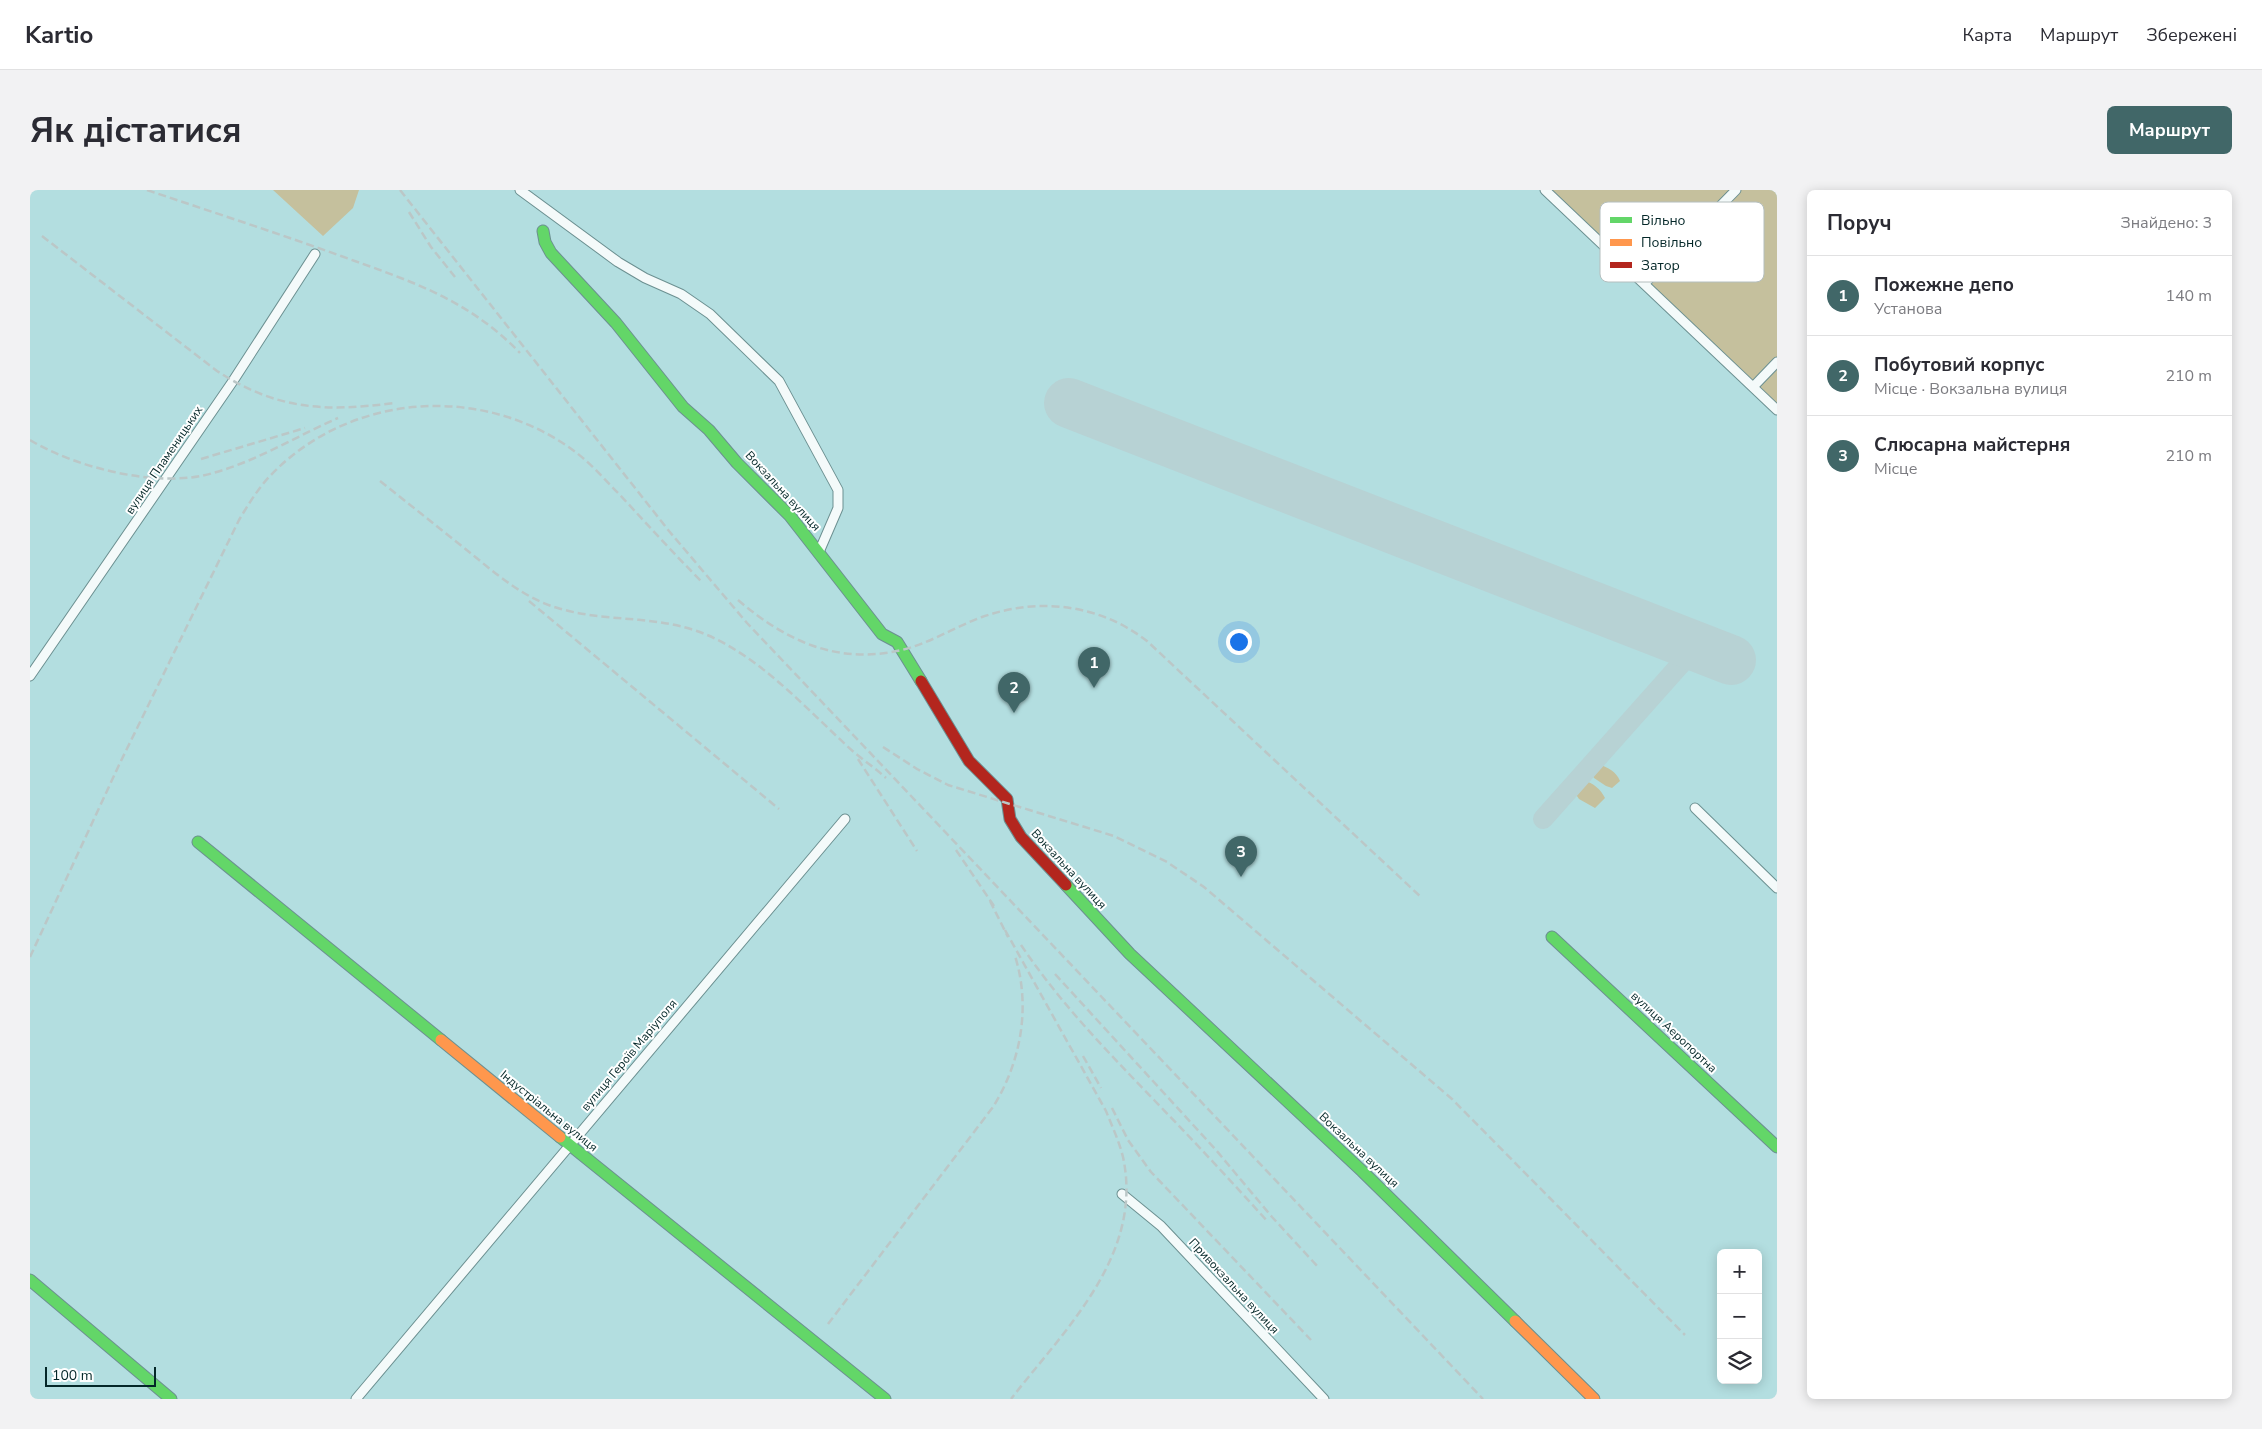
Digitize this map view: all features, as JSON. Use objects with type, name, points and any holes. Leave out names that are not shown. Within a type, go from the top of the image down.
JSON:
[{"type":"street","points":[[520,190],[618,262],[645,278],[681,294],[710,314],[740,346],[773,373],[838,490],[838,508],[819,552]]},
{"type":"street","points":[[1545,190],[1600,242]]},
{"type":"street","points":[[1724,202],[1736,190]]},
{"type":"street","name":"Вокзальна вулиця","points":[[543,231],[545,242],[551,253],[625,334],[674,396],[790,516],[878,630],[887,638],[896,642],[969,762],[1007,799],[1010,819],[1021,837],[1130,954],[1362,1171],[1594,1399]]},
{"type":"street","name":"вулиця Пламеницьких","points":[[30,676],[233,381],[315,254]]},
{"type":"street","points":[[1644,284],[1777,410]]},
{"type":"street","points":[[1753,387],[1777,362]]},
{"type":"street","points":[[1695,808],[1777,888]]},
{"type":"street","name":"вулиця Героїв Маріуполя","points":[[356,1399],[845,819]]},
{"type":"street","name":"Індустріальна вулиця","points":[[198,842],[569,1145],[885,1399]]},
{"type":"street","name":"вулиця Аеропортна","points":[[1552,937],[1777,1147]]},
{"type":"street","name":"Привокзальна вулиця","points":[[1122,1194],[1160,1226],[1324,1399]]},
{"type":"street","points":[[30,1280],[171,1399]]},
{"type":"shaded area","points":[[273,190],[359,190],[353,208],[323,236]]},
{"type":"shaded area","points":[[1550,190],[1777,190],[1777,408],[1646,282],[1764,282],[1764,202],[1600,202],[1600,238]]},
{"type":"shaded area","points":[[1599,764],[1611,770],[1620,781],[1612,788],[1594,778],[1592,774]]},
{"type":"shaded area","points":[[1584,781],[1596,787],[1605,798],[1595,808],[1579,799],[1575,793],[1578,786]]},
{"type":"taxiway","points":[[1543,819],[1696,647]]},
{"type":"runway","points":[[1069,403],[1731,660]]},
{"type":"railway","points":[[147,190],[317,247],[414,283],[459,305],[500,334],[520,353]]},
{"type":"railway","points":[[400,190],[669,531],[747,623],[1483,1399]]},
{"type":"railway","points":[[409,212],[431,247],[455,277]]},
{"type":"railway","points":[[42,236],[217,371],[260,394],[281,401],[323,407],[369,406],[394,403]]},
{"type":"railway","points":[[30,957],[119,765],[239,520],[269,477],[301,449],[336,428],[374,414],[414,407],[455,407],[495,413],[534,427],[570,448],[590,464],[701,581]]},
{"type":"railway","points":[[30,440],[49,450],[94,467],[119,473],[169,479],[192,477],[229,468],[277,448],[338,418]]},
{"type":"railway","points":[[201,459],[305,428]]},
{"type":"railway","points":[[380,481],[497,575],[534,598],[561,609],[581,614],[677,625],[716,639],[734,649],[768,673],[850,749],[886,778]]},
{"type":"railway","points":[[738,600],[756,615],[794,638],[834,652],[856,654],[878,654],[902,650],[923,643],[982,617],[1025,607],[1047,606],[1068,608],[1089,612],[1109,619],[1147,641],[1422,898]]},
{"type":"railway","points":[[529,601],[779,809]]},
{"type":"railway","points":[[883,747],[917,769],[948,785],[1114,836],[1167,862],[1204,887],[1452,1099],[1685,1335]]},
{"type":"railway","points":[[858,759],[917,851]]},
{"type":"railway","points":[[956,850],[994,906]]},
{"type":"railway","points":[[990,901],[1008,937]]},
{"type":"railway","points":[[1005,930],[1106,1111],[1123,1157],[1126,1193],[1122,1226],[1111,1258],[1095,1288],[1076,1318],[1011,1399]]},
{"type":"railway","points":[[1021,945],[1036,967],[1084,1026],[1268,1222]]},
{"type":"railway","points":[[828,1324],[993,1107],[1003,1090],[1016,1053],[1022,1014],[1020,975],[1015,956]]},
{"type":"railway","points":[[1055,974],[1216,1150],[1272,1217],[1319,1268]]},
{"type":"railway","points":[[1083,1056],[1101,1088]]},
{"type":"railway","points":[[1112,1108],[1128,1140],[1151,1172],[1311,1340]]},
{"type":"traffic: fast","points":[[543,231],[545,242],[551,253],[616,323],[683,407],[709,430],[737,463],[790,516],[882,634],[897,642],[921,681]]},
{"type":"traffic: fast","points":[[198,842],[441,1040]]},
{"type":"traffic: fast","points":[[1066,885],[1130,954],[1362,1171],[1515,1321]]},
{"type":"traffic: fast","points":[[1552,937],[1777,1147]]},
{"type":"traffic: fast","points":[[560,1137],[885,1399]]},
{"type":"traffic: fast","points":[[30,1280],[171,1399]]},
{"type":"traffic: slow","points":[[441,1040],[560,1137]]},
{"type":"traffic: slow","points":[[1515,1321],[1594,1399]]},
{"type":"traffic: jam","points":[[921,681],[969,761],[1007,799],[1010,819],[1021,837],[1066,885]]},
{"type":"place","name":"Пожежне депо","points":[[1094,688]]},
{"type":"place","name":"Побутовий корпус","points":[[1014,713]]},
{"type":"place","name":"Слюсарна майстерня","points":[[1241,877]]}]
